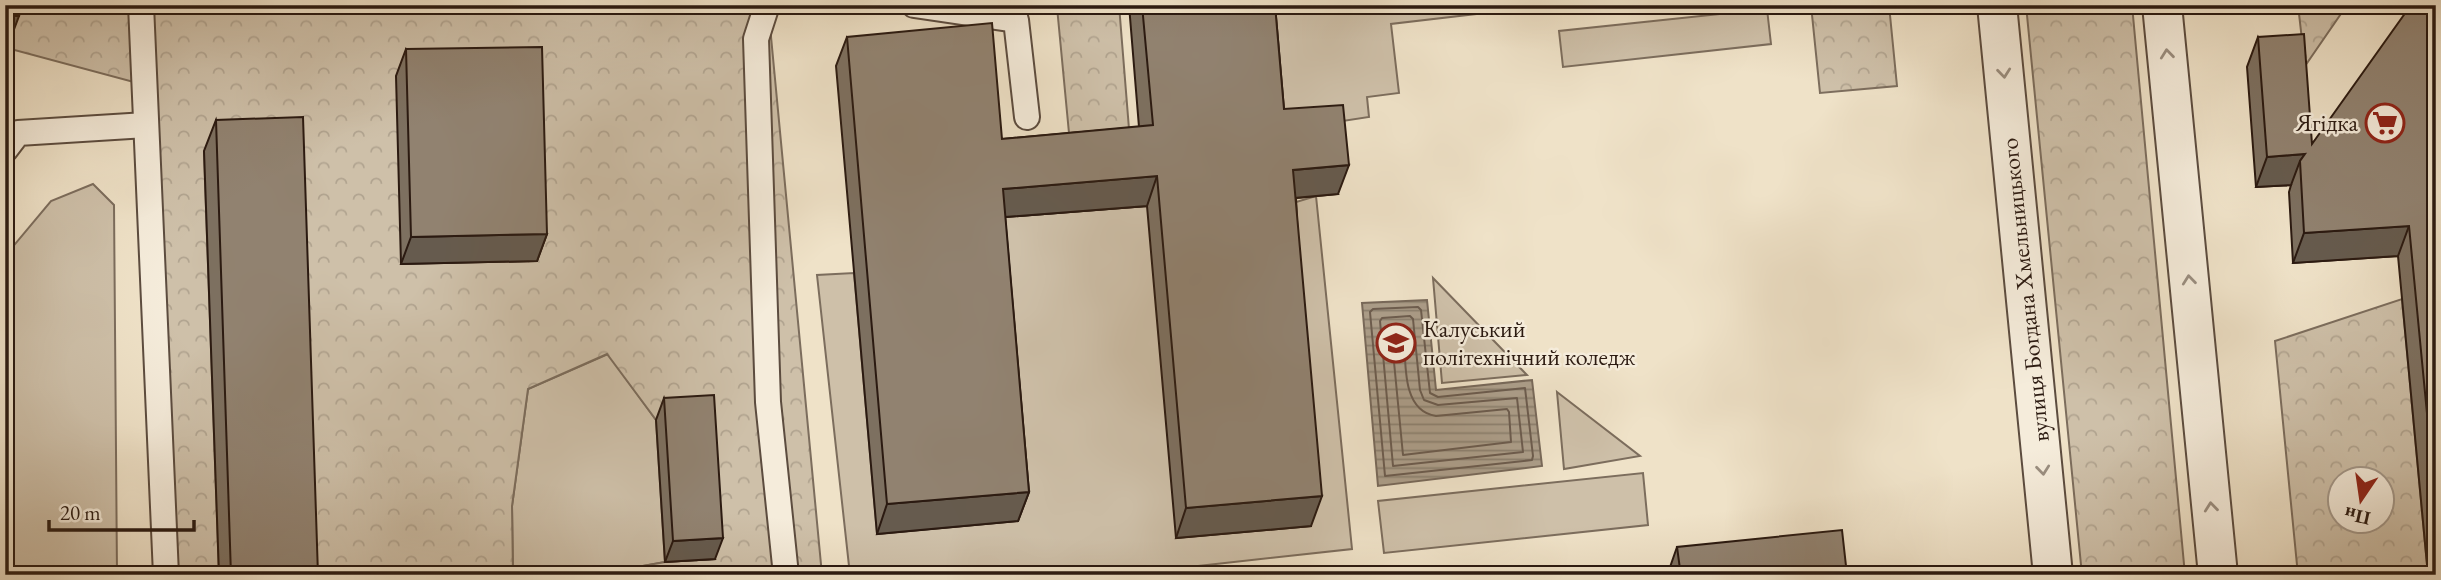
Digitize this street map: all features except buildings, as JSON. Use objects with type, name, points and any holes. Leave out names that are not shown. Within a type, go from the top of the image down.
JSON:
[{"type":"street","name":"вулиця Богдана Хмельницького","points":[[1997,5],[2053,575]]},
{"type":"street","points":[[2162,5],[2218,575]]},
{"type":"lane","points":[[141,5],[166,575]]},
{"type":"lane","points":[[767,5],[756,39],[767,388],[786,575]]},
{"type":"lane","points":[[914,5],[1016,20],[1027,117]]},
{"type":"lane","points":[[5,150],[18,133],[146,125]]},
{"type":"green space","points":[[6,5],[768,5],[822,575],[617,575],[615,571],[665,562],[715,559],[656,420],[607,354],[528,389],[512,506],[513,575],[306,575],[204,152],[219,575],[166,575],[145,85],[7,48]]},
{"type":"green space","points":[[1054,5],[1119,5],[1129,129],[1069,133],[1057,7]]},
{"type":"green space","points":[[1265,5],[1553,5],[1391,24],[1399,93],[1367,97],[1369,117],[1277,131]]},
{"type":"green space","points":[[1811,5],[1889,5],[1897,86],[1820,93]]},
{"type":"green space","points":[[2026,5],[2132,5],[2185,575],[2082,575]]},
{"type":"green space","points":[[2298,5],[2347,5],[2305,66]]},
{"type":"green space","points":[[1767,9],[1771,44],[1563,67],[1559,31]]},
{"type":"green space","points":[[93,184],[114,205],[117,575],[5,575],[5,256],[51,201]]},
{"type":"green space","points":[[1316,196],[1352,549],[1180,568],[1085,575],[850,575],[817,275],[854,273],[877,533],[992,218],[1147,206],[1283,206]]},
{"type":"green space","points":[[1433,278],[1527,375],[1442,383]]},
{"type":"green space","points":[[2402,299],[2428,575],[2298,575],[2275,341]]},
{"type":"green space","points":[[608,354],[656,420],[665,562],[615,571],[617,575],[513,575],[512,506],[528,389]]},
{"type":"green space","points":[[1557,392],[1640,456],[1564,469]]},
{"type":"green space","points":[[1643,473],[1648,525],[1384,553],[1378,501]]},
{"type":"water","points":[[1427,300],[1436,390],[1532,380],[1542,466],[1378,486],[1362,303]]},
{"type":"place","name":"Ягідка","points":[[2385,123]]},
{"type":"place","name":"Калуський політехнічний коледж","points":[[1396,343]]}]
